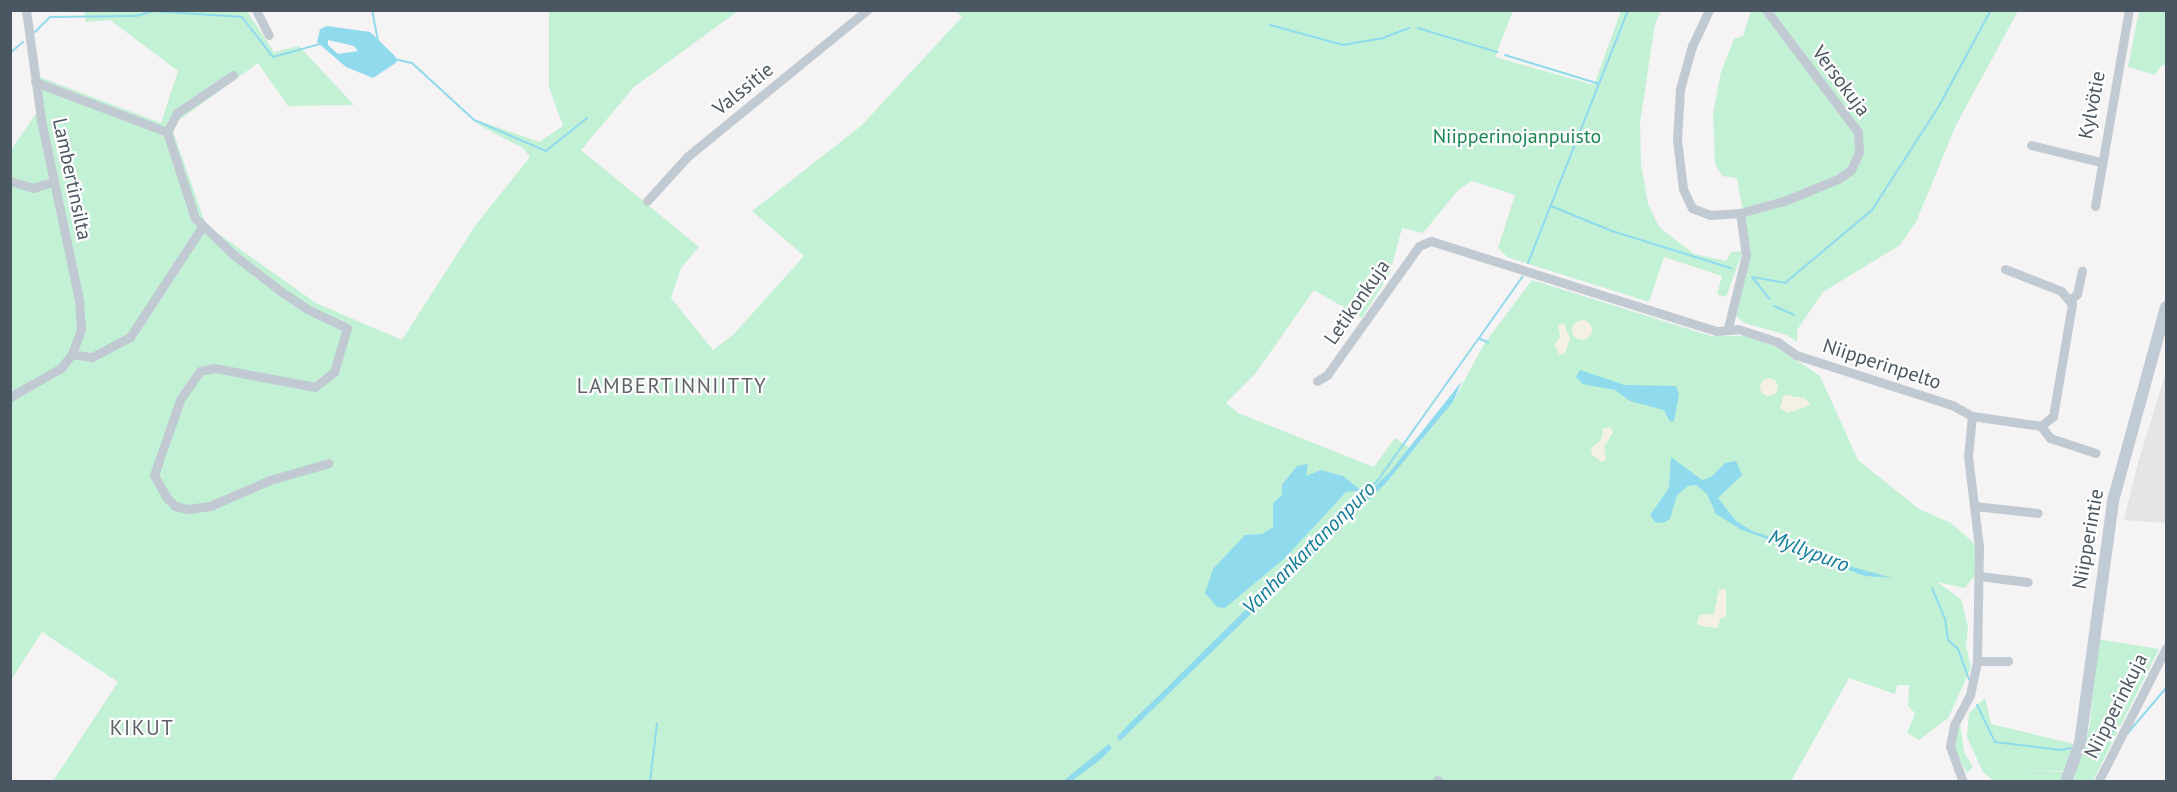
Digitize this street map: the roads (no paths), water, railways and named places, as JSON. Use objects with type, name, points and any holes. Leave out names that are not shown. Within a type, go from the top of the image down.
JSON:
[{"type":"street","name":"Lambertinsilta","points":[[26,10],[35,82],[79,300],[81,329],[72,354]]},
{"type":"street","points":[[256,10],[269,35]]},
{"type":"street","name":"Valssitie","points":[[647,201],[688,156],[867,10]]},
{"type":"street","name":"Versokuja","points":[[1709,10],[1687,59],[1680,89],[1677,140],[1680,174],[1692,208],[1710,215],[1740,213],[1838,179],[1851,170],[1859,152],[1858,132],[1766,10]]},
{"type":"street","name":"Kylvötie","points":[[2095,206],[2100,162],[2129,10]]},
{"type":"street","points":[[233,75],[177,113],[167,132],[195,218],[291,298],[347,328],[334,372],[315,387],[214,368],[200,371],[180,400],[154,475],[166,497],[175,506],[188,509],[210,506],[270,480],[329,463]]},
{"type":"street","points":[[35,82],[167,132]]},
{"type":"street","points":[[2031,145],[2100,162]]},
{"type":"street","points":[[10,181],[33,188],[54,181]]},
{"type":"street","points":[[1728,328],[1744,265],[1746,236],[1740,213]]},
{"type":"street","points":[[10,397],[52,376],[72,354],[92,357],[130,337],[202,226]]},
{"type":"street","name":"Niipperinpelto","points":[[1424,242],[1441,244],[1717,331],[1728,328],[1778,342],[1796,355],[1952,405],[1972,416],[2041,426]]},
{"type":"street","name":"Letikonkuja","points":[[1317,381],[1327,375],[1424,242]]},
{"type":"street","points":[[2005,269],[2061,291],[2070,300]]},
{"type":"street","points":[[2082,271],[2077,294],[2070,300],[2053,416],[2041,426],[2050,438],[2096,453]]},
{"type":"street","name":"Niipperintie","points":[[2066,782],[2080,743],[2114,501],[2166,307]]},
{"type":"street","points":[[1963,782],[1950,746],[1951,734],[1970,695],[1977,661],[1980,576],[1976,506],[1968,456],[1972,416]]},
{"type":"street","points":[[1976,506],[2038,513]]},
{"type":"street","points":[[1980,576],[2028,582]]},
{"type":"street","name":"Niipperinkuja","points":[[2098,782],[2164,663],[2166,648]]},
{"type":"street","points":[[1977,661],[2008,661]]},
{"type":"water","points":[[327,26],[370,32],[395,56],[397,62],[373,78],[346,67],[317,42],[320,29]],"holes":[[[328,40],[354,46],[358,51],[338,54],[328,45]]]},
{"type":"water","points":[[1580,370],[1625,385],[1676,386],[1679,394],[1674,421],[1670,422],[1664,410],[1630,401],[1615,390],[1583,384],[1576,377]]},
{"type":"water","points":[[1462,381],[1453,402],[1385,484],[1120,741],[1117,737],[1128,725],[1363,500],[1356,491],[1346,492],[1285,558],[1225,608],[1217,607],[1205,593],[1213,569],[1245,535],[1262,534],[1273,527],[1273,503],[1282,495],[1282,485],[1297,466],[1308,464],[1306,476],[1321,470],[1343,476],[1366,494],[1389,473]]},
{"type":"water","points":[[1671,457],[1702,480],[1711,477],[1725,463],[1736,461],[1742,475],[1718,498],[1736,521],[1752,531],[1829,557],[1831,561],[1892,578],[1865,576],[1740,529],[1716,514],[1707,494],[1696,485],[1688,486],[1677,495],[1670,519],[1663,523],[1655,522],[1650,515],[1669,488]]},
{"type":"water","points":[[1109,744],[1112,748],[1101,759],[1072,781],[1063,781]]},
{"type":"waterway","points":[[372,10],[378,41]]},
{"type":"waterway","points":[[1528,263],[1628,10]]},
{"type":"waterway","points":[[1752,277],[1785,283],[1872,210],[1939,106],[1991,10]]},
{"type":"waterway","points":[[35,32],[50,17],[136,16],[153,11],[242,17],[273,57],[320,44]]},
{"type":"waterway","points":[[1270,25],[1343,45],[1383,38],[1409,28]]},
{"type":"waterway","points":[[1418,28],[1497,52]]},
{"type":"waterway","points":[[10,53],[23,42]]},
{"type":"waterway","points":[[1505,55],[1599,84]]},
{"type":"waterway","points":[[394,59],[412,63],[474,120],[546,151],[587,118]]},
{"type":"waterway","points":[[1551,206],[1612,231],[1731,268]]},
{"type":"waterway","name":"Vanhankartanonpuro","points":[[1174,682],[1378,480],[1523,276]]},
{"type":"waterway","points":[[1752,277],[1770,299]]},
{"type":"waterway","points":[[1774,306],[1794,315]]},
{"type":"waterway","name":"Myllypuro","points":[[1480,339],[1488,342]]},
{"type":"waterway","name":"Myllypuro","points":[[1932,588],[1945,619],[1948,640],[1958,649],[1969,680]]},
{"type":"waterway","name":"Myllypuro","points":[[2127,734],[2166,688]]},
{"type":"waterway","name":"Myllypuro","points":[[1977,705],[1995,742],[2062,750],[2071,748]]},
{"type":"waterway","points":[[650,782],[657,723]]},
{"type":"waterway","name":"Myllypuro","points":[[2087,743],[2115,730]]},
{"type":"district","name":"LAMBERTINNIITTY","points":[[672,386]]},
{"type":"district","name":"KIKUT","points":[[142,728]]},
{"type":"park label","name":"Niipperinojanpuisto","points":[[1517,136]]}]
